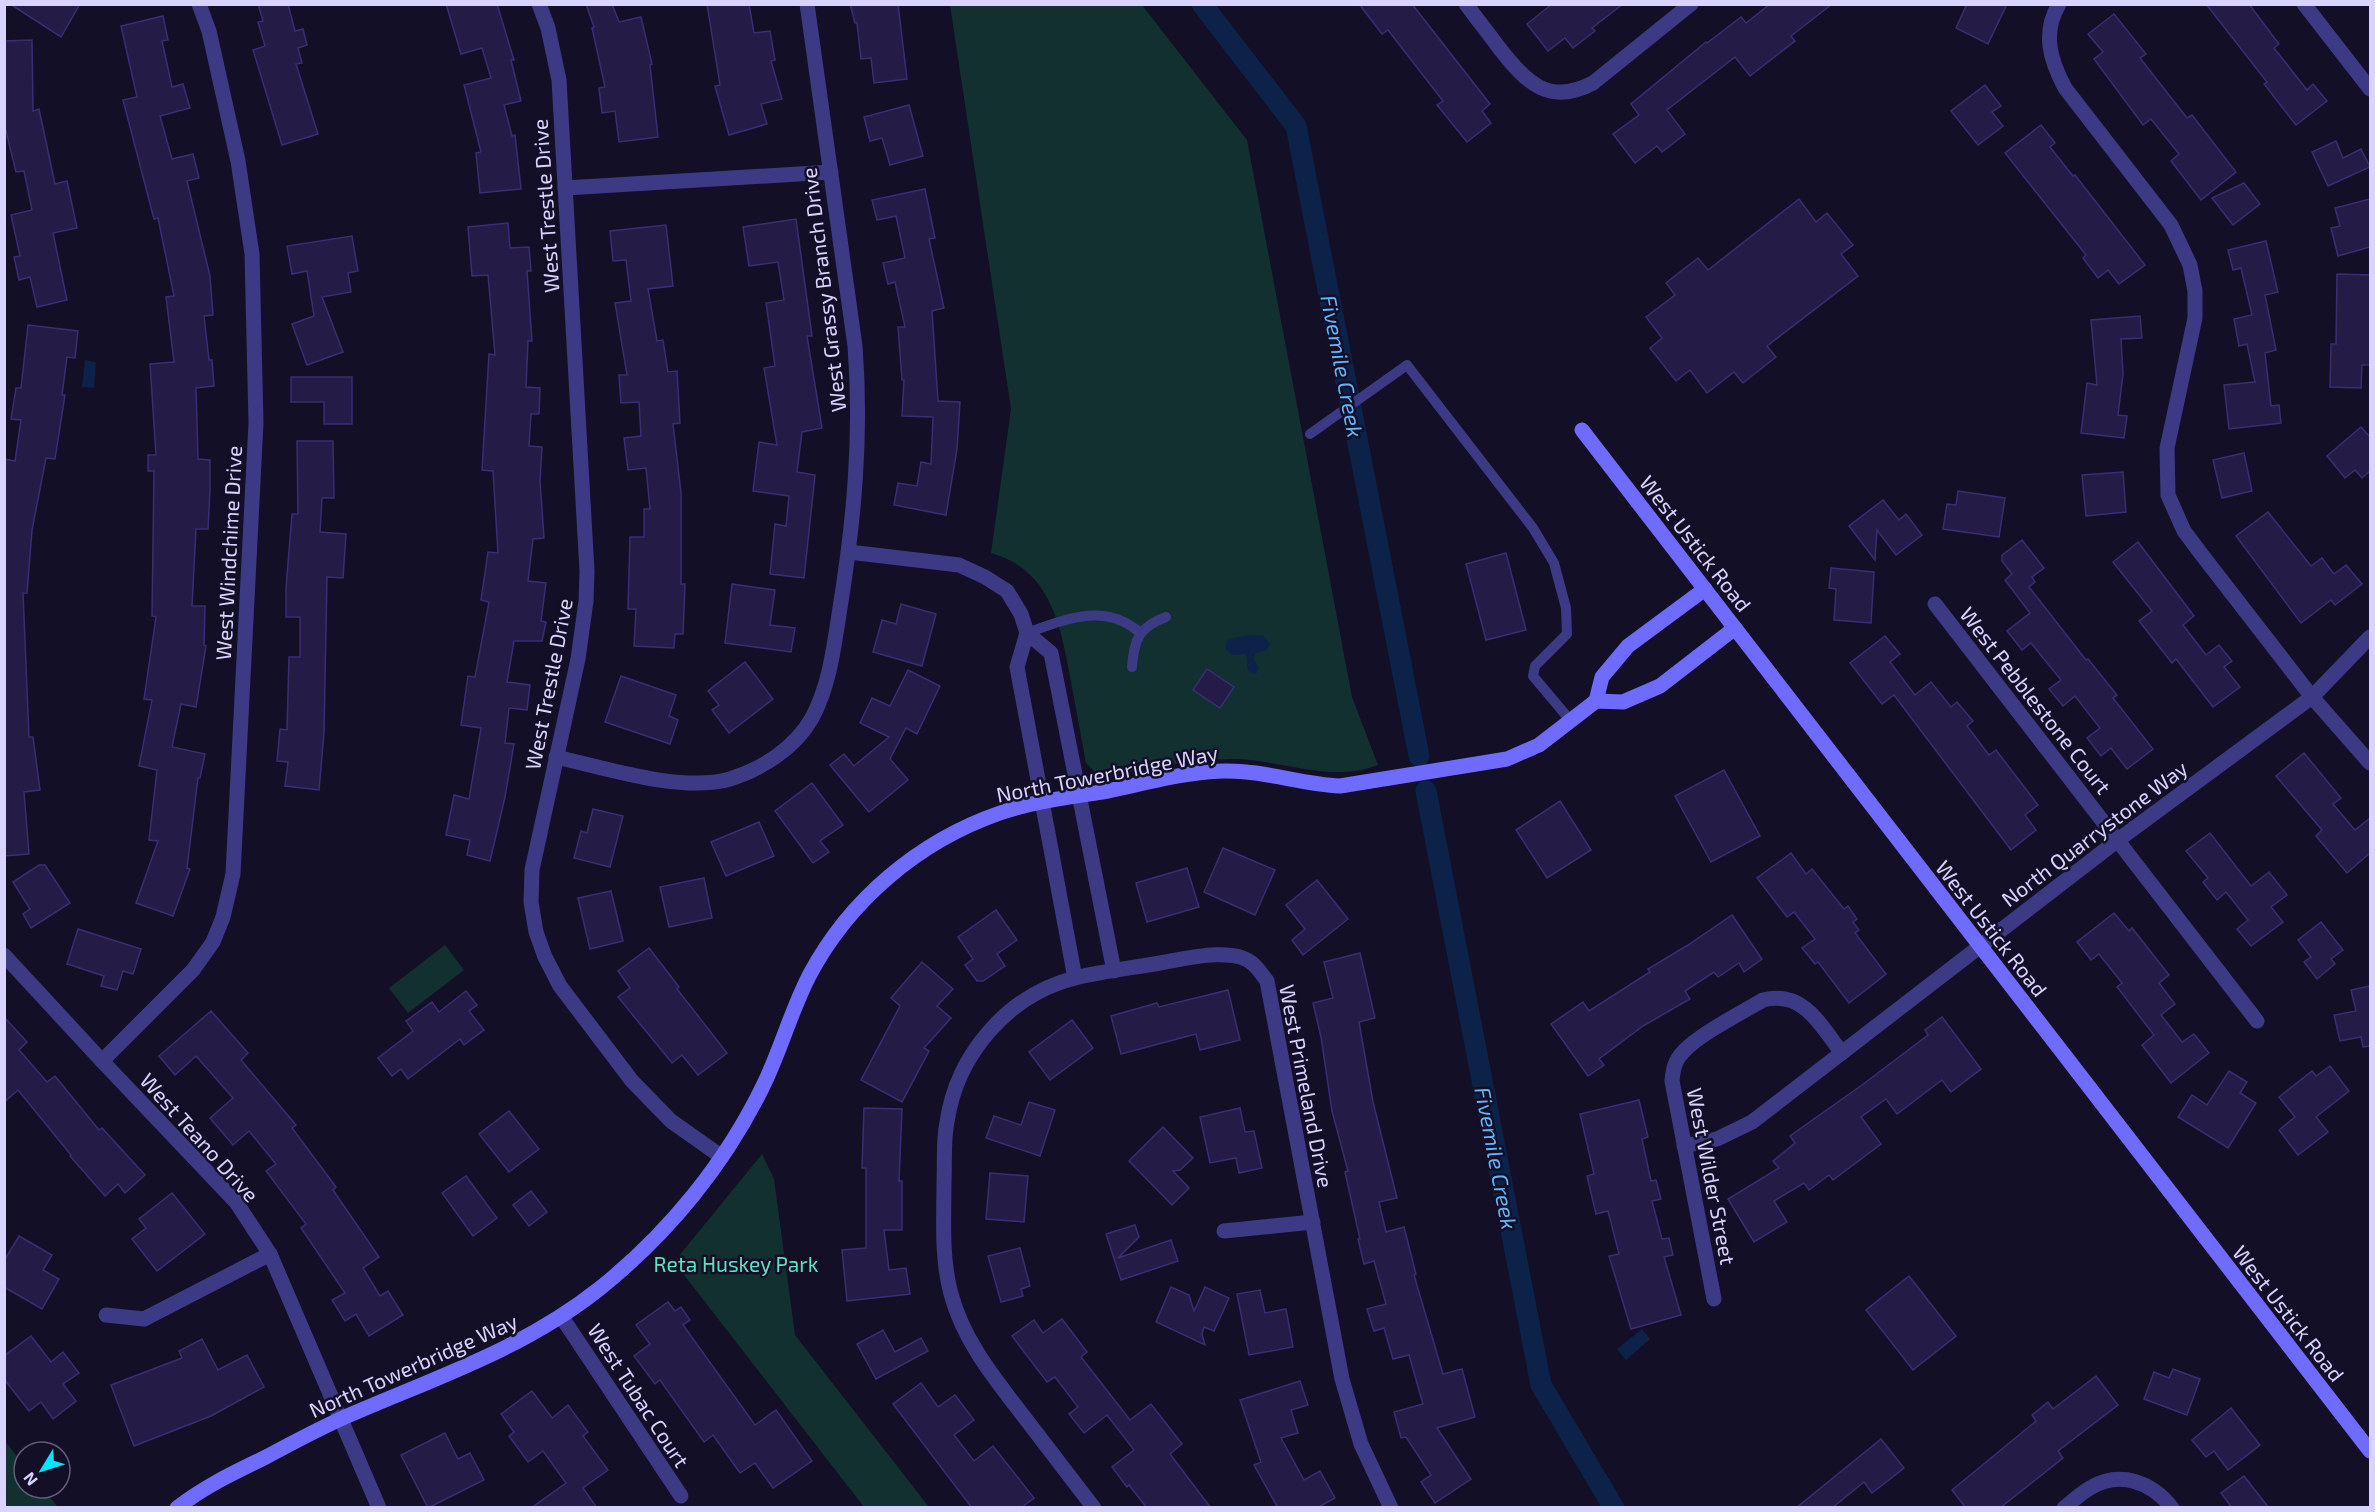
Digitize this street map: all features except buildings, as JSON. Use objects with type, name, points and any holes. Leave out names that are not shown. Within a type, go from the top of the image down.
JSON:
[{"type":"street","name":"West Windchime Drive","points":[[102,1061],[194,970],[213,942],[223,917],[233,874],[256,423],[252,254],[238,161],[209,31],[199,4]]},
{"type":"street","name":"West Trestle Drive","points":[[539,4],[548,28],[559,80],[587,572],[586,601],[578,659],[532,870],[531,902],[544,957],[560,986],[632,1081],[671,1121],[722,1157]]},
{"type":"street","name":"West Grassy Branch Drive","points":[[556,757],[664,781],[697,784],[728,780],[753,771],[774,758],[796,739],[811,720],[823,694],[831,666],[849,552],[859,427],[859,393],[855,346],[807,4]]},
{"type":"street","points":[[1466,4],[1519,73],[1537,87],[1557,93],[1577,91],[1593,83],[1691,4]]},
{"type":"street","points":[[2059,4],[2054,13],[2049,42],[2053,65],[2065,88],[2171,225],[2190,264],[2195,291],[2194,318],[2167,448],[2168,495],[2184,531],[2312,696],[2370,763]]},
{"type":"street","points":[[2304,4],[2370,89]]},
{"type":"street","points":[[566,188],[831,171]]},
{"type":"street","name":"West Ustick Road","points":[[1582,430],[2370,1451]]},
{"type":"street","points":[[849,552],[959,565],[985,576],[1006,591],[1021,614],[1027,633],[1051,653],[1114,971],[1075,978],[1047,987],[1005,1015],[978,1046],[961,1075],[946,1122],[944,1249],[951,1293],[966,1335],[978,1355],[1094,1508]]},
{"type":"street","points":[[1705,589],[1628,646],[1602,676],[1596,701],[1623,702],[1659,686],[1735,628]]},
{"type":"street","name":"West Pebblestone Court","points":[[1935,604],[2258,1021]]},
{"type":"street","points":[[1027,633],[1017,667],[1075,978]]},
{"type":"street","name":"North Quarrystone Way","points":[[1684,1146],[1717,1139],[1752,1122],[2118,840],[2312,696],[2370,637]]},
{"type":"street","name":"North Towerbridge Way","points":[[177,1508],[200,1490],[342,1418],[489,1357],[561,1316],[599,1289],[656,1238],[688,1202],[722,1157],[764,1085],[810,975],[828,945],[864,899],[913,857],[948,836],[1002,812],[1203,772],[1248,772],[1316,785],[1340,786],[1507,759],[1539,745],[1596,701]]},
{"type":"street","name":"West Primeland Drive","points":[[1114,971],[1220,953],[1252,962],[1267,981],[1347,1401],[1361,1444],[1391,1508]]},
{"type":"street","name":"West Teano Drive","points":[[4,955],[236,1202],[270,1254],[342,1418],[378,1508]]},
{"type":"street","name":"West Wilder Street","points":[[1714,1299],[1672,1081],[1672,1070],[1676,1061],[1692,1044],[1763,1000],[1772,998],[1796,1001],[1807,1008],[1842,1053]]},
{"type":"street","points":[[1224,1231],[1313,1222]]},
{"type":"street","points":[[106,1315],[144,1318],[270,1254]]},
{"type":"street","name":"West Tubac Court","points":[[561,1316],[681,1496]]},
{"type":"street","points":[[2064,1508],[2091,1487],[2111,1480],[2132,1479],[2163,1495],[2172,1508]]},
{"type":"lane","points":[[1310,434],[1347,410],[1407,365],[1533,528],[1554,563],[1566,608],[1567,634],[1535,666],[1533,676],[1570,720]]},
{"type":"lane","points":[[1027,633],[1081,617],[1109,615],[1129,623],[1140,633]]},
{"type":"lane","points":[[1132,667],[1134,648],[1140,633],[1151,622],[1166,617]]},
{"type":"green space","points":[[950,5],[1142,5],[1247,140],[1352,697],[1378,765],[1361,770],[1326,772],[1255,761],[1219,759],[1096,778],[1094,771],[1086,763],[1063,641],[1050,604],[1028,573],[1012,561],[991,553],[1011,409]]},
{"type":"green space","points":[[445,945],[464,970],[408,1013],[389,988]]},
{"type":"green space","name":"Reta Huskey Park","points":[[762,1154],[774,1179],[795,1335],[929,1507],[864,1507],[674,1262]]},
{"type":"green space","points":[[4,1440],[12,1450],[12,1500],[52,1500],[58,1507],[5,1507]]},
{"type":"water","points":[[85,360],[96,362],[94,388],[82,387]]},
{"type":"water","points":[[1249,635],[1264,636],[1270,644],[1267,650],[1255,654],[1254,660],[1259,668],[1256,674],[1247,669],[1245,654],[1232,655],[1225,649],[1228,639]]},
{"type":"water","points":[[1642,1329],[1650,1339],[1626,1360],[1617,1349]]},
{"type":"waterway","name":"Fivemile Creek","points":[[1202,4],[1296,126],[1419,756]]},
{"type":"waterway","name":"Fivemile Creek","points":[[1426,791],[1541,1385],[1614,1508]]}]
